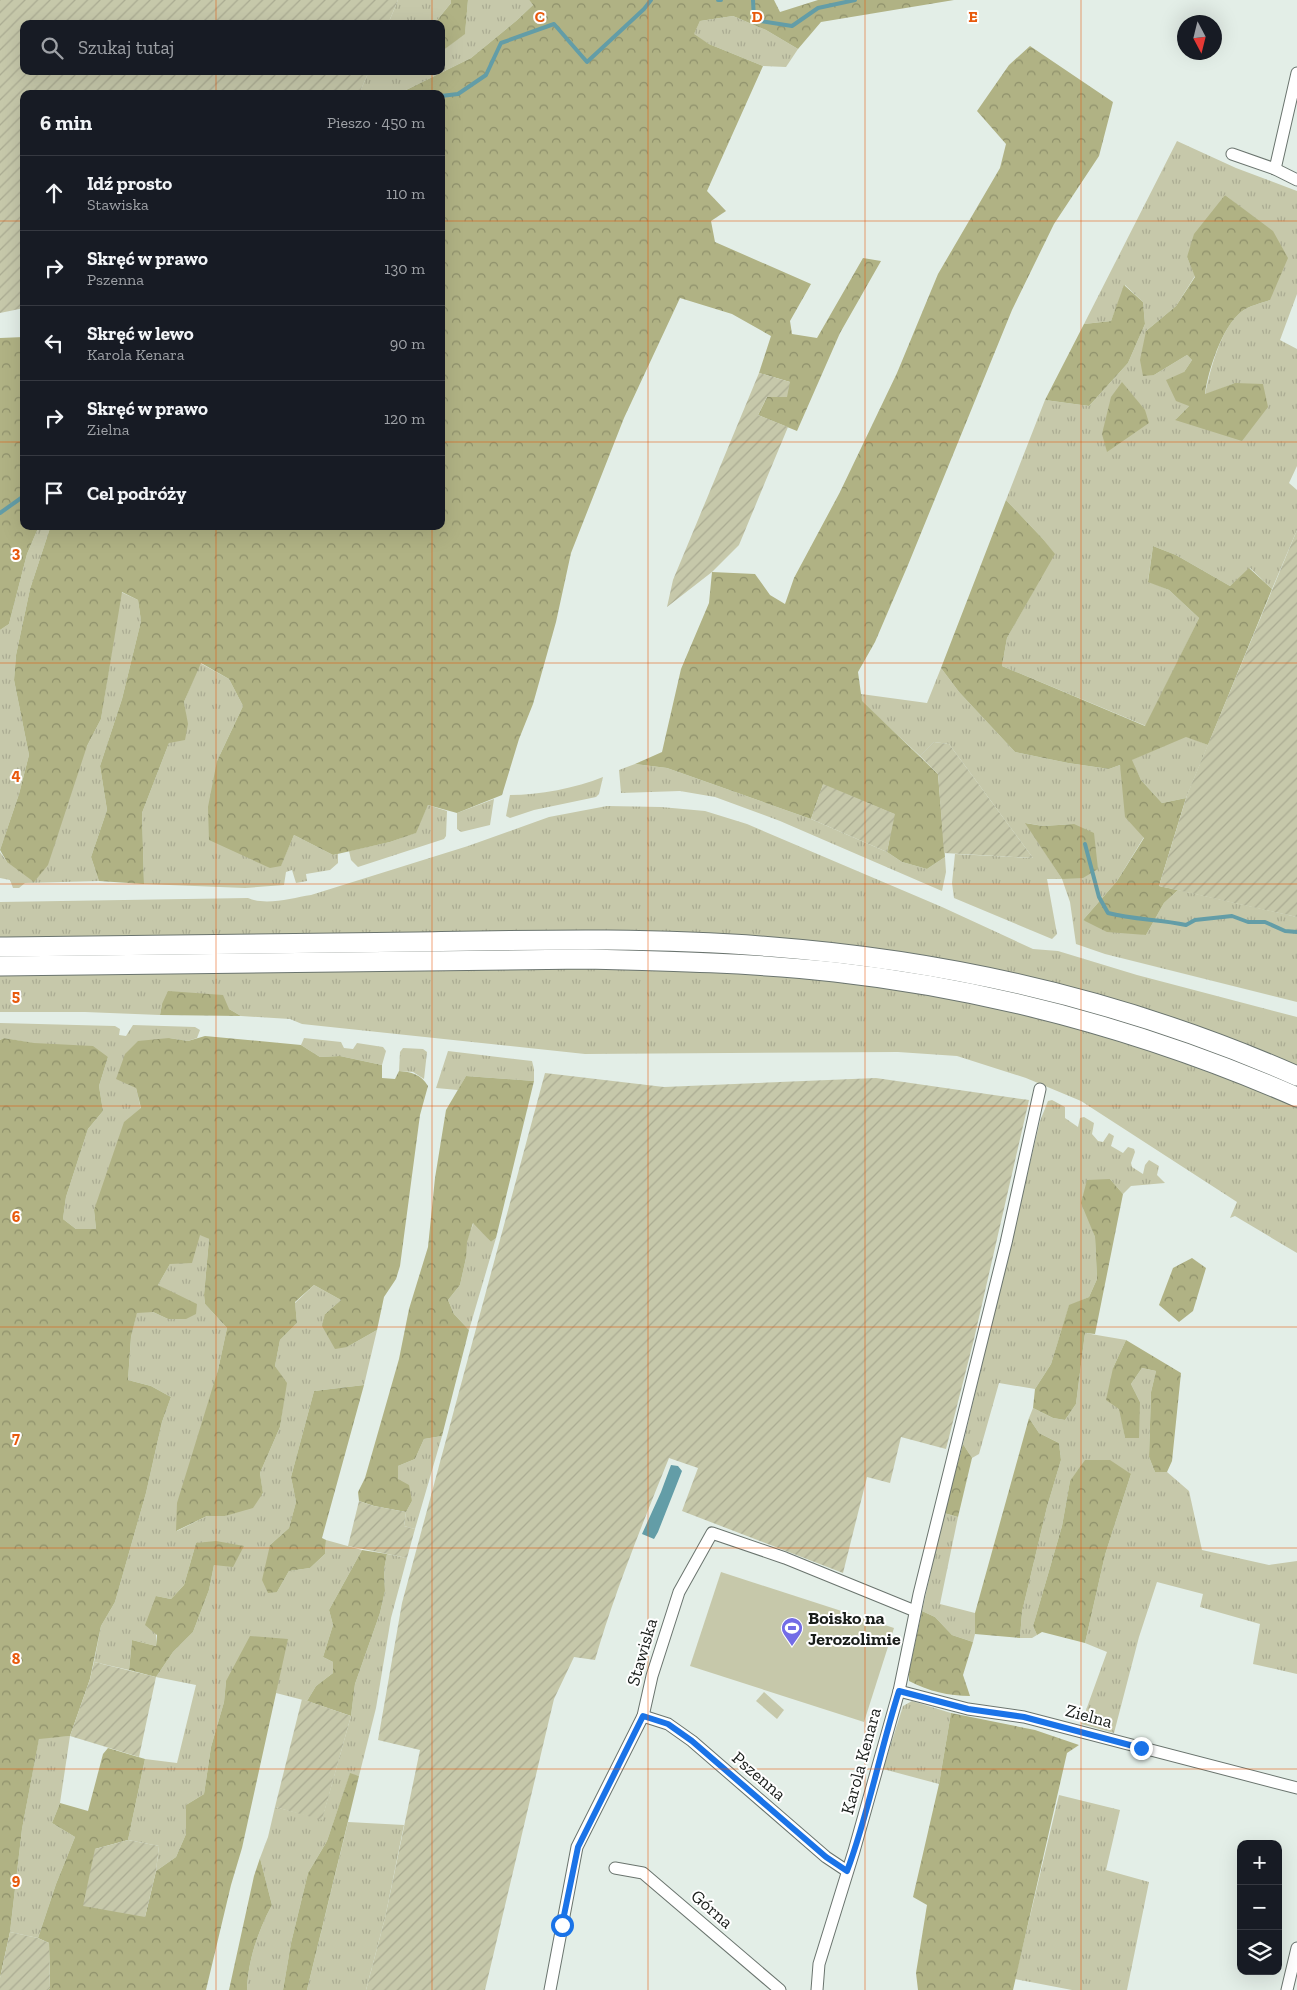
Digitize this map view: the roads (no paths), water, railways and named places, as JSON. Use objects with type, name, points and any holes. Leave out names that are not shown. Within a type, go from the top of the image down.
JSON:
[{"type":"main road","points":[[0,947],[580,940],[689,942],[802,949],[919,964],[1045,990],[1165,1026],[1297,1076]]},
{"type":"main road","points":[[0,966],[586,959],[751,964],[821,970],[952,990],[1076,1019],[1183,1052],[1297,1097]]},
{"type":"street","points":[[1275,169],[1297,74]]},
{"type":"street","points":[[1232,154],[1275,169],[1297,180]]},
{"type":"street","name":"Karola Kenara","points":[[817,1990],[819,1964],[854,1851],[899,1691],[932,1538],[1003,1252],[1040,1089]]},
{"type":"street","name":"Stawiska","points":[[550,1990],[578,1847],[643,1716],[652,1676],[679,1592],[712,1533],[785,1558],[915,1611]]},
{"type":"street","name":"Zielna","points":[[899,1691],[968,1709],[1024,1717],[1297,1788]]},
{"type":"street","name":"Pszenna","points":[[643,1716],[668,1724],[692,1741],[826,1857],[847,1871]]},
{"type":"street","name":"Górna","points":[[615,1868],[643,1873],[780,1990]]},
{"type":"street","points":[[1287,1990],[1297,1948]]},
{"type":"water","points":[[671,1465],[678,1466],[682,1471],[654,1539],[642,1534]]},
{"type":"waterway","points":[[445,96],[458,94],[486,75],[501,43],[554,24],[587,62],[644,9],[651,0]]},
{"type":"waterway","points":[[753,0],[754,20],[792,26],[818,8],[855,0]]},
{"type":"waterway","points":[[0,513],[20,499]]},
{"type":"waterway","points":[[1085,844],[1099,897],[1108,913],[1186,925],[1195,920],[1232,916],[1248,922],[1265,922],[1285,931],[1297,932]]},
{"type":"place","name":"Boisko na Jerozolimie","points":[[792,1647]]}]
